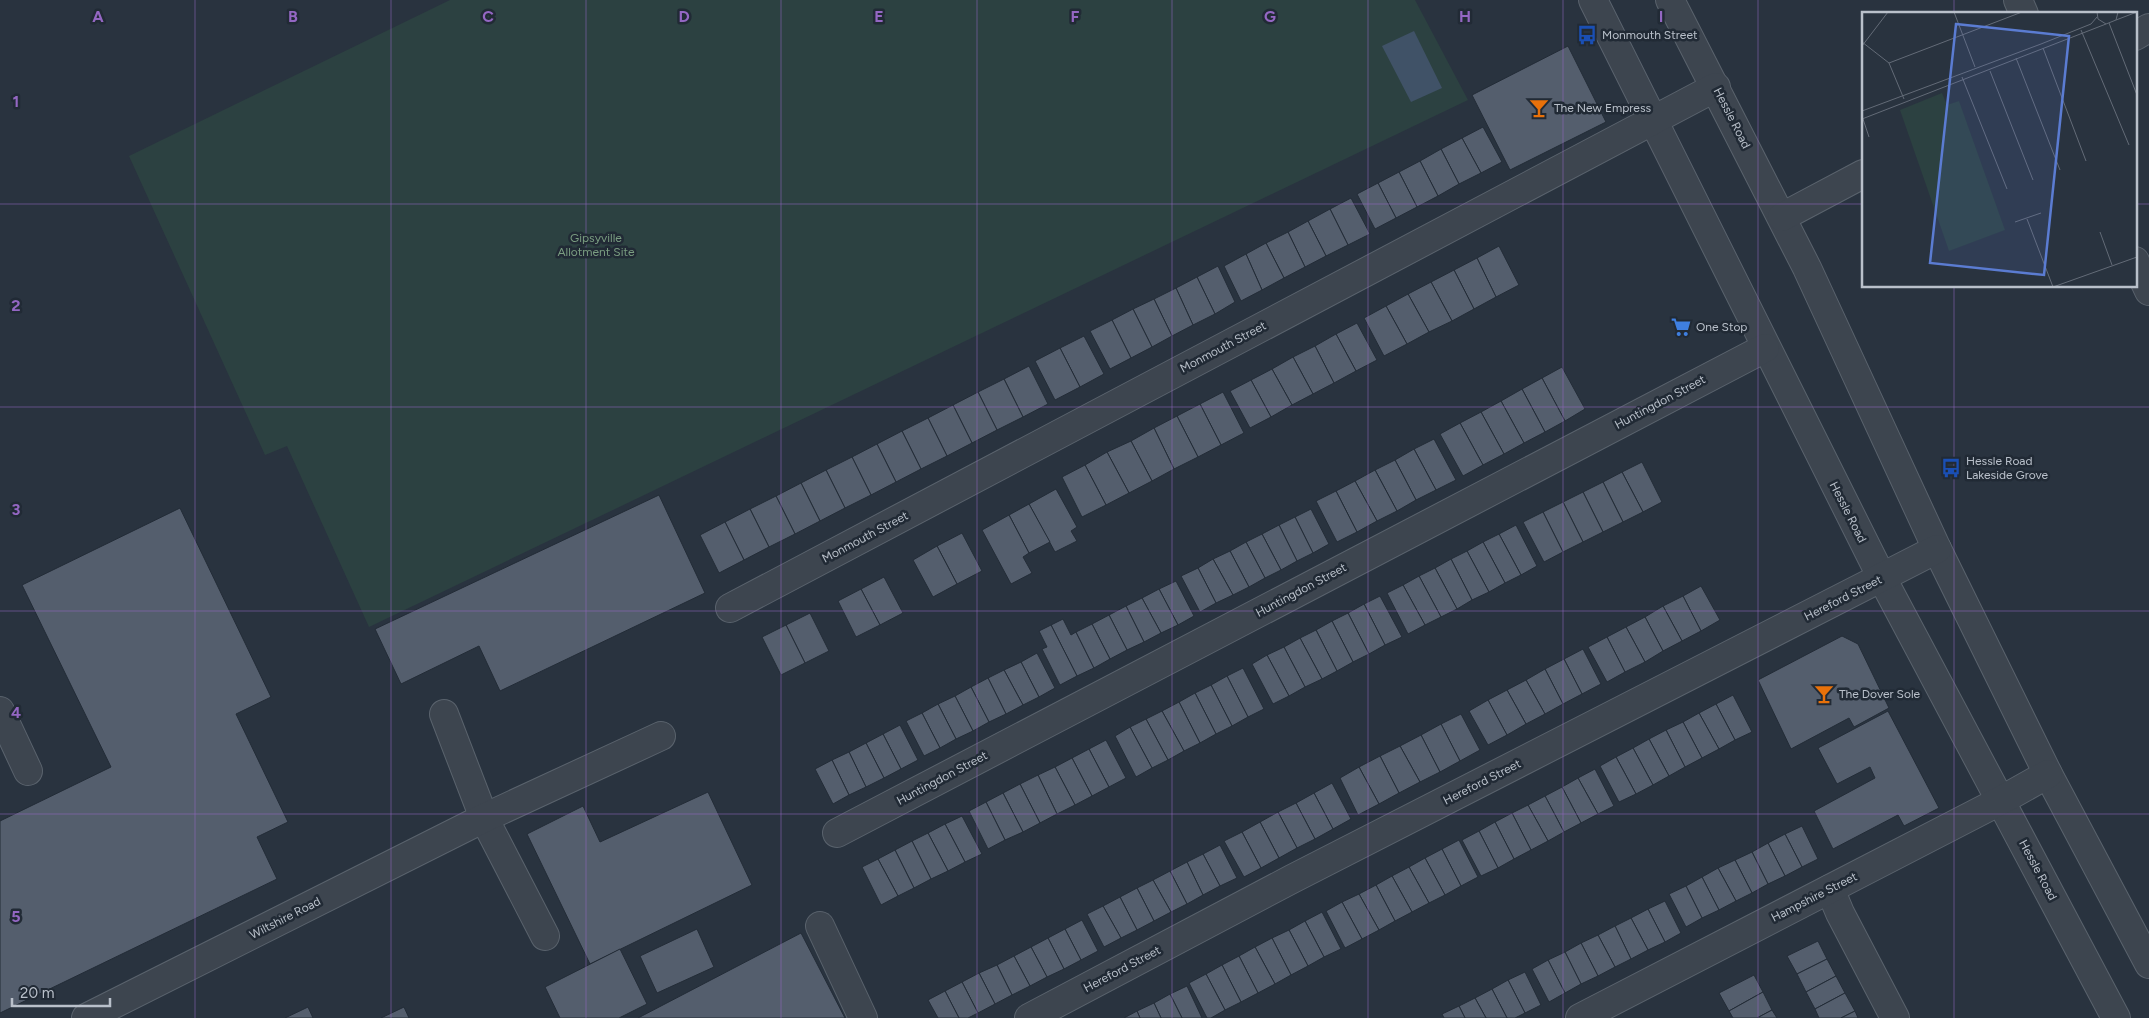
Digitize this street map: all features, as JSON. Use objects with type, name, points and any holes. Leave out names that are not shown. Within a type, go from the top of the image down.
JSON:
[{"type":"street","name":"Hessle Road","points":[[1593,0],[1654,120],[1765,348],[1882,578],[2116,1018]]},
{"type":"street","name":"Hessle Road","points":[[1670,0],[1782,217],[1937,549],[2048,774],[2149,964]]},
{"type":"street","points":[[2018,0],[2023,12]]},
{"type":"street","points":[[2136,35],[2149,28]]},
{"type":"street","name":"Monmouth Street","points":[[730,608],[1716,87]]},
{"type":"street","points":[[1782,217],[1862,175]]},
{"type":"street","points":[[2136,264],[2149,291]]},
{"type":"street","name":"Huntingdon Street","points":[[837,833],[1765,348]]},
{"type":"street","name":"Hereford Street","points":[[1029,1018],[1292,879],[1937,549]]},
{"type":"street","points":[[0,711],[28,771]]},
{"type":"street","points":[[444,714],[484,818],[545,936]]},
{"type":"street","name":"Wiltshire Road","points":[[86,1018],[484,818],[661,736]]},
{"type":"street","name":"Hampshire Street","points":[[1580,1018],[2000,801],[2048,774]]},
{"type":"street","points":[[1830,889],[1895,1018]]},
{"type":"street","points":[[820,926],[863,1018]]},
{"type":"green space","name":"Gipsyville Allotment Site","points":[[450,0],[1415,0],[1468,100],[369,627],[287,446],[265,455],[129,156]]},
{"type":"water","points":[[1414,31],[1442,88],[1411,102],[1382,46]]},
{"type":"building","name":"The New Empress","points":[[1568,46],[1606,122],[1510,170],[1472,95]]},
{"type":"building","points":[[1483,127],[1502,162],[1481,173],[1462,138]]},
{"type":"building","points":[[1462,138],[1481,173],[1459,184],[1441,149]]},
{"type":"building","points":[[1441,149],[1459,184],[1438,196],[1420,161]]},
{"type":"building","points":[[1420,161],[1438,196],[1417,207],[1399,172]]},
{"type":"building","points":[[1399,172],[1417,207],[1396,218],[1378,183]]},
{"type":"building","points":[[1378,183],[1396,218],[1375,229],[1357,194]]},
{"type":"building","points":[[1351,198],[1370,234],[1348,245],[1330,209]]},
{"type":"building","points":[[1330,209],[1348,245],[1326,256],[1308,221]]},
{"type":"building","points":[[1308,221],[1326,256],[1305,267],[1288,232]]},
{"type":"building","points":[[1288,232],[1305,267],[1284,278],[1266,243]]},
{"type":"building","points":[[1266,243],[1284,278],[1262,290],[1246,254]]},
{"type":"building","points":[[1499,246],[1519,285],[1496,297],[1477,258]]},
{"type":"building","points":[[1246,254],[1262,290],[1241,301],[1224,266]]},
{"type":"building","points":[[1477,258],[1496,297],[1474,309],[1454,270]]},
{"type":"building","points":[[1218,266],[1235,302],[1215,314],[1197,277]]},
{"type":"building","points":[[1454,270],[1474,309],[1452,321],[1431,282]]},
{"type":"building","points":[[1197,277],[1215,314],[1193,325],[1176,288]]},
{"type":"building","points":[[1431,282],[1452,321],[1429,332],[1408,294]]},
{"type":"building","points":[[1176,288],[1193,325],[1172,336],[1154,299]]},
{"type":"building","points":[[1408,294],[1429,332],[1407,344],[1386,306]]},
{"type":"building","points":[[1154,299],[1172,336],[1152,347],[1133,309]]},
{"type":"building","points":[[1386,306],[1407,344],[1384,356],[1364,318]]},
{"type":"building","points":[[1133,309],[1152,347],[1131,358],[1112,320]]},
{"type":"building","points":[[1112,320],[1131,358],[1110,369],[1090,331]]},
{"type":"building","points":[[1357,323],[1377,360],[1356,371],[1336,334]]},
{"type":"building","points":[[1336,334],[1356,371],[1334,383],[1315,346]]},
{"type":"building","points":[[1084,336],[1104,374],[1080,387],[1060,348]]},
{"type":"building","points":[[1315,346],[1334,383],[1313,394],[1293,357]]},
{"type":"building","points":[[1060,348],[1080,387],[1055,400],[1035,361]]},
{"type":"building","points":[[1293,357],[1313,394],[1292,405],[1272,369]]},
{"type":"building","points":[[1029,366],[1048,404],[1023,417],[1004,379]]},
{"type":"building","points":[[1562,367],[1585,409],[1565,421],[1542,378]]},
{"type":"building","points":[[1272,369],[1292,405],[1271,417],[1251,380]]},
{"type":"building","points":[[1542,378],[1565,421],[1545,432],[1522,389]]},
{"type":"building","points":[[1004,379],[1023,417],[997,430],[978,392]]},
{"type":"building","points":[[1251,380],[1271,417],[1250,428],[1230,391]]},
{"type":"building","points":[[1522,389],[1545,432],[1524,443],[1501,401]]},
{"type":"building","points":[[978,392],[997,430],[972,443],[953,405]]},
{"type":"building","points":[[1223,392],[1244,433],[1221,445],[1200,404]]},
{"type":"building","points":[[1501,401],[1524,443],[1504,454],[1481,412]]},
{"type":"building","points":[[1200,404],[1221,445],[1198,457],[1177,416]]},
{"type":"building","points":[[953,405],[972,443],[947,456],[928,418]]},
{"type":"building","points":[[1481,412],[1504,454],[1483,465],[1460,423]]},
{"type":"building","points":[[1177,416],[1198,457],[1174,469],[1154,428]]},
{"type":"building","points":[[928,418],[947,456],[921,469],[902,431]]},
{"type":"building","points":[[1460,423],[1483,465],[1463,476],[1440,434]]},
{"type":"building","points":[[1154,428],[1174,469],[1152,481],[1131,441]]},
{"type":"building","points":[[902,431],[921,469],[896,482],[877,444]]},
{"type":"building","points":[[1434,439],[1456,480],[1436,490],[1414,449]]},
{"type":"building","points":[[1131,441],[1152,481],[1129,493],[1107,452]]},
{"type":"building","points":[[877,444],[896,482],[871,495],[852,457]]},
{"type":"building","points":[[1414,449],[1436,490],[1416,500],[1395,460]]},
{"type":"building","points":[[1107,452],[1129,493],[1106,505],[1085,465]]},
{"type":"building","points":[[852,457],[871,495],[845,508],[826,470]]},
{"type":"building","points":[[1395,460],[1416,500],[1397,511],[1375,470]]},
{"type":"building","points":[[1642,462],[1662,502],[1643,512],[1622,472]]},
{"type":"building","points":[[1085,465],[1106,505],[1082,517],[1062,477]]},
{"type":"building","points":[[826,470],[845,508],[820,521],[801,483]]},
{"type":"building","points":[[1375,470],[1397,511],[1377,521],[1355,481]]},
{"type":"building","points":[[1622,472],[1643,512],[1623,522],[1603,482]]},
{"type":"building","points":[[1355,481],[1377,521],[1357,532],[1336,491]]},
{"type":"building","points":[[1603,482],[1623,522],[1603,532],[1583,492]]},
{"type":"building","points":[[801,483],[820,521],[795,534],[776,496]]},
{"type":"building","points":[[1056,489],[1077,527],[1071,531],[1077,541],[1055,552],[1029,504]]},
{"type":"building","points":[[1336,491],[1357,532],[1337,542],[1316,501]]},
{"type":"building","points":[[1583,492],[1603,532],[1583,542],[1563,502]]},
{"type":"building","points":[[659,495],[705,593],[500,691],[479,646],[401,684],[375,629]]},
{"type":"building","points":[[776,496],[795,534],[769,547],[750,509]]},
{"type":"building","points":[[1563,502],[1583,542],[1563,552],[1543,512]]},
{"type":"building","points":[[1029,504],[1050,542],[1029,553],[1009,515]]},
{"type":"building","points":[[180,508],[271,697],[236,714],[288,822],[257,837],[277,879],[0,1013],[0,821],[111,767],[22,585]]},
{"type":"building","points":[[750,509],[769,547],[744,560],[725,522]]},
{"type":"building","points":[[1311,509],[1329,544],[1313,553],[1295,517]]},
{"type":"building","points":[[1543,512],[1563,552],[1544,562],[1523,522]]},
{"type":"building","points":[[1009,515],[1029,553],[1023,557],[1032,573],[1011,584],[982,530]]},
{"type":"building","points":[[1295,517],[1313,553],[1297,561],[1279,525]]},
{"type":"building","points":[[725,522],[744,560],[719,573],[700,535]]},
{"type":"building","points":[[1279,525],[1297,561],[1281,570],[1262,534]]},
{"type":"building","points":[[1516,525],[1537,566],[1521,575],[1499,534]]},
{"type":"building","points":[[962,533],[982,571],[957,584],[937,546]]},
{"type":"building","points":[[1262,534],[1281,570],[1265,578],[1246,542]]},
{"type":"building","points":[[1499,534],[1521,575],[1505,583],[1483,542]]},
{"type":"building","points":[[1246,542],[1265,578],[1249,587],[1230,551]]},
{"type":"building","points":[[1483,542],[1505,583],[1489,592],[1467,551]]},
{"type":"building","points":[[937,546],[957,584],[933,597],[913,560]]},
{"type":"building","points":[[1230,551],[1249,587],[1233,595],[1213,559]]},
{"type":"building","points":[[1467,551],[1489,592],[1472,600],[1451,559]]},
{"type":"building","points":[[1213,559],[1233,595],[1216,603],[1198,568]]},
{"type":"building","points":[[1451,559],[1472,600],[1457,609],[1435,568]]},
{"type":"building","points":[[1198,568],[1216,603],[1200,612],[1181,576]]},
{"type":"building","points":[[1435,568],[1457,609],[1441,617],[1419,576]]},
{"type":"building","points":[[1419,576],[1441,617],[1425,625],[1403,585]]},
{"type":"building","points":[[884,577],[903,613],[880,625],[861,589]]},
{"type":"building","points":[[1176,581],[1194,616],[1178,625],[1159,589]]},
{"type":"building","points":[[1403,585],[1425,625],[1408,634],[1387,593]]},
{"type":"building","points":[[1701,586],[1720,620],[1701,631],[1683,596]]},
{"type":"building","points":[[861,589],[880,625],[856,637],[838,601]]},
{"type":"building","points":[[1159,589],[1178,625],[1161,633],[1142,598]]},
{"type":"building","points":[[1380,596],[1402,637],[1385,645],[1364,604]]},
{"type":"building","points":[[1683,596],[1701,631],[1682,641],[1663,606]]},
{"type":"building","points":[[1142,598],[1161,633],[1144,642],[1126,606]]},
{"type":"building","points":[[1364,604],[1385,645],[1369,654],[1348,613]]},
{"type":"building","points":[[1126,606],[1144,642],[1127,650],[1109,615]]},
{"type":"building","points":[[1663,606],[1682,641],[1663,651],[1645,617]]},
{"type":"building","points":[[810,613],[829,651],[805,663],[786,625]]},
{"type":"building","points":[[1348,613],[1369,654],[1353,662],[1332,621]]},
{"type":"building","points":[[1109,615],[1127,650],[1110,659],[1092,624]]},
{"type":"building","points":[[1645,617],[1663,651],[1645,662],[1626,627]]},
{"type":"building","points":[[1063,619],[1071,635],[1076,632],[1094,668],[1077,676],[1051,625]]},
{"type":"building","points":[[1332,621],[1353,662],[1337,671],[1316,630]]},
{"type":"building","points":[[1092,624],[1110,659],[1094,668],[1076,632]]},
{"type":"building","points":[[786,625],[805,663],[781,675],[762,637]]},
{"type":"building","points":[[1051,625],[1077,676],[1060,685],[1042,649],[1047,647],[1039,631]]},
{"type":"building","points":[[1626,627],[1645,662],[1625,672],[1607,637]]},
{"type":"building","points":[[1316,630],[1337,671],[1322,679],[1300,638]]},
{"type":"building","name":"The Dover Sole","points":[[1842,636],[1858,644],[1889,708],[1854,727],[1849,718],[1791,749],[1758,680]]},
{"type":"building","points":[[1607,637],[1625,672],[1607,682],[1588,647]]},
{"type":"building","points":[[1300,638],[1322,679],[1305,687],[1284,647]]},
{"type":"building","points":[[1284,647],[1305,687],[1289,696],[1267,655]]},
{"type":"building","points":[[1583,649],[1601,684],[1582,694],[1564,659]]},
{"type":"building","points":[[1037,653],[1055,688],[1039,697],[1021,662]]},
{"type":"building","points":[[1267,655],[1289,696],[1273,704],[1252,664]]},
{"type":"building","points":[[1564,659],[1582,694],[1563,704],[1545,669]]},
{"type":"building","points":[[1021,662],[1039,697],[1023,705],[1004,670]]},
{"type":"building","points":[[1243,668],[1264,709],[1248,717],[1227,676]]},
{"type":"building","points":[[1545,669],[1563,704],[1545,714],[1526,680]]},
{"type":"building","points":[[1004,670],[1023,705],[1006,714],[988,678]]},
{"type":"building","points":[[1227,676],[1248,717],[1232,726],[1211,685]]},
{"type":"building","points":[[988,678],[1006,714],[989,722],[971,687]]},
{"type":"building","points":[[1526,680],[1545,714],[1526,724],[1507,690]]},
{"type":"building","points":[[1211,685],[1232,726],[1216,734],[1195,693]]},
{"type":"building","points":[[971,687],[989,722],[973,731],[955,696]]},
{"type":"building","points":[[1507,690],[1526,724],[1507,735],[1488,700]]},
{"type":"building","points":[[1195,693],[1216,734],[1200,743],[1179,702]]},
{"type":"building","points":[[1733,695],[1752,732],[1735,740],[1716,704]]},
{"type":"building","points":[[955,696],[973,731],[956,739],[938,704]]},
{"type":"building","points":[[1488,700],[1507,735],[1488,745],[1469,711]]},
{"type":"building","points":[[1179,702],[1200,743],[1184,751],[1162,711]]},
{"type":"building","points":[[938,704],[956,739],[940,748],[922,713]]},
{"type":"building","points":[[1716,704],[1735,740],[1719,749],[1699,713]]},
{"type":"building","points":[[1162,711],[1184,751],[1168,760],[1146,719]]},
{"type":"building","points":[[1888,711],[1939,808],[1904,826],[1898,815],[1833,849],[1814,811],[1875,778],[1870,767],[1837,784],[1818,748]]},
{"type":"building","points":[[922,713],[940,748],[924,756],[906,721]]},
{"type":"building","points":[[1699,713],[1719,749],[1702,758],[1683,722]]},
{"type":"building","points":[[1461,714],[1480,750],[1460,761],[1441,724]]},
{"type":"building","points":[[1146,719],[1168,760],[1152,768],[1130,727]]},
{"type":"building","points":[[1683,722],[1702,758],[1685,767],[1666,730]]},
{"type":"building","points":[[1441,724],[1460,761],[1440,772],[1421,735]]},
{"type":"building","points":[[900,725],[918,760],[901,769],[883,734]]},
{"type":"building","points":[[1130,727],[1152,768],[1136,777],[1115,736]]},
{"type":"building","points":[[1666,730],[1685,767],[1669,776],[1649,739]]},
{"type":"building","points":[[883,734],[901,769],[884,778],[866,743]]},
{"type":"building","points":[[1421,735],[1440,772],[1420,782],[1400,746]]},
{"type":"building","points":[[1649,739],[1669,776],[1653,785],[1633,748]]},
{"type":"building","points":[[1106,740],[1126,778],[1109,787],[1089,749]]},
{"type":"building","points":[[866,743],[884,778],[866,787],[849,752]]},
{"type":"building","points":[[1400,746],[1420,782],[1399,793],[1380,756]]},
{"type":"building","points":[[1633,748],[1653,785],[1636,794],[1616,757]]},
{"type":"building","points":[[1089,749],[1109,787],[1092,796],[1072,758]]},
{"type":"building","points":[[849,752],[866,787],[849,795],[832,760]]},
{"type":"building","points":[[1380,756],[1399,793],[1379,804],[1359,767]]},
{"type":"building","points":[[1616,757],[1636,794],[1619,802],[1600,766]]},
{"type":"building","points":[[1072,758],[1092,796],[1075,805],[1055,767]]},
{"type":"building","points":[[832,760],[849,795],[833,804],[815,769]]},
{"type":"building","points":[[1055,767],[1075,805],[1057,814],[1038,775]]},
{"type":"building","points":[[1359,767],[1379,804],[1358,815],[1340,778]]},
{"type":"building","points":[[1595,769],[1614,806],[1598,814],[1578,778]]},
{"type":"building","points":[[1038,775],[1057,814],[1040,823],[1020,784]]},
{"type":"building","points":[[1578,778],[1598,814],[1581,823],[1562,787]]},
{"type":"building","points":[[1332,783],[1351,819],[1333,829],[1314,793]]},
{"type":"building","points":[[1020,784],[1040,823],[1023,832],[1003,793]]},
{"type":"building","points":[[1562,787],[1581,823],[1564,832],[1545,796]]},
{"type":"building","points":[[708,792],[752,885],[590,964],[527,834],[583,806],[600,842]]},
{"type":"building","points":[[1003,793],[1023,832],[1005,840],[986,802]]},
{"type":"building","points":[[1314,793],[1333,829],[1315,839],[1296,803]]},
{"type":"building","points":[[1545,796],[1564,832],[1548,841],[1528,805]]},
{"type":"building","points":[[986,802],[1005,840],[988,849],[969,811]]},
{"type":"building","points":[[1296,803],[1315,839],[1297,848],[1278,812]]},
{"type":"building","points":[[1528,805],[1548,841],[1531,850],[1512,813]]},
{"type":"building","points":[[1278,812],[1297,848],[1279,858],[1260,822]]},
{"type":"building","points":[[1512,813],[1531,850],[1514,859],[1495,822]]},
{"type":"building","points":[[962,816],[982,854],[965,862],[945,824]]},
{"type":"building","points":[[1260,822],[1279,858],[1261,868],[1242,832]]},
{"type":"building","points":[[1495,822],[1514,859],[1498,868],[1479,831]]},
{"type":"building","points":[[945,824],[965,862],[948,871],[928,833]]},
{"type":"building","points":[[1802,826],[1818,859],[1802,867],[1785,834]]},
{"type":"building","points":[[1479,831],[1498,868],[1481,876],[1462,840]]},
{"type":"building","points":[[1242,832],[1261,868],[1244,877],[1224,841]]},
{"type":"building","points":[[928,833],[948,871],[931,879],[912,841]]},
{"type":"building","points":[[1785,834],[1802,867],[1785,876],[1768,843]]},
{"type":"building","points":[[1459,840],[1478,877],[1461,886],[1442,849]]},
{"type":"building","points":[[912,841],[931,879],[914,888],[895,850]]},
{"type":"building","points":[[1768,843],[1785,876],[1768,884],[1752,852]]},
{"type":"building","points":[[1220,845],[1237,878],[1220,886],[1203,854]]},
{"type":"building","points":[[1442,849],[1461,886],[1445,895],[1425,858]]},
{"type":"building","points":[[895,850],[914,888],[898,896],[878,859]]},
{"type":"building","points":[[1752,852],[1768,884],[1752,893],[1735,860]]},
{"type":"building","points":[[1203,854],[1220,886],[1203,895],[1187,862]]},
{"type":"building","points":[[1425,858],[1445,895],[1429,903],[1409,867]]},
{"type":"building","points":[[878,859],[898,896],[881,905],[862,867]]},
{"type":"building","points":[[1735,860],[1752,893],[1736,901],[1718,868]]},
{"type":"building","points":[[1187,862],[1203,895],[1187,904],[1170,871]]},
{"type":"building","points":[[1409,867],[1429,903],[1412,912],[1392,876]]},
{"type":"building","points":[[1718,868],[1736,901],[1719,910],[1702,877]]},
{"type":"building","points":[[1170,871],[1187,904],[1171,912],[1153,880]]},
{"type":"building","points":[[1392,876],[1412,912],[1395,921],[1376,885]]},
{"type":"building","points":[[1702,877],[1719,910],[1702,918],[1686,886]]},
{"type":"building","points":[[1153,880],[1171,912],[1154,921],[1137,888]]},
{"type":"building","points":[[1376,885],[1395,921],[1379,930],[1359,894]]},
{"type":"building","points":[[1686,886],[1702,918],[1686,927],[1669,894]]},
{"type":"building","points":[[1137,888],[1154,921],[1137,930],[1120,897]]},
{"type":"building","points":[[1359,894],[1379,930],[1362,939],[1342,902]]},
{"type":"building","points":[[1120,897],[1137,930],[1121,938],[1103,906]]},
{"type":"building","points":[[1665,901],[1681,933],[1665,942],[1648,909]]},
{"type":"building","points":[[1342,902],[1362,939],[1345,948],[1326,911]]},
{"type":"building","points":[[1103,906],[1121,938],[1104,947],[1087,914]]},
{"type":"building","points":[[1648,909],[1665,942],[1648,950],[1631,918]]},
{"type":"building","points":[[1322,912],[1341,949],[1324,957],[1305,921]]},
{"type":"building","points":[[1631,918],[1648,950],[1631,959],[1615,926]]},
{"type":"building","points":[[1082,920],[1098,951],[1081,960],[1065,929]]},
{"type":"building","points":[[1305,921],[1324,957],[1308,966],[1289,930]]},
{"type":"building","points":[[1615,926],[1631,959],[1615,967],[1598,935]]},
{"type":"building","points":[[697,929],[714,967],[657,993],[640,956]]},
{"type":"building","points":[[1065,929],[1081,960],[1064,969],[1048,938]]},
{"type":"building","points":[[1289,930],[1308,966],[1291,975],[1272,938]]},
{"type":"building","points":[[801,933],[845,1018],[638,1018]]},
{"type":"building","points":[[1598,935],[1615,967],[1598,976],[1581,943]]},
{"type":"building","points":[[1048,938],[1064,969],[1047,977],[1031,947]]},
{"type":"building","points":[[1272,938],[1291,975],[1275,984],[1255,947]]},
{"type":"building","points":[[1818,941],[1827,959],[1797,974],[1787,956]]},
{"type":"building","points":[[1581,943],[1598,976],[1581,984],[1565,952]]},
{"type":"building","points":[[1031,947],[1047,977],[1030,986],[1014,956]]},
{"type":"building","points":[[1255,947],[1275,984],[1258,993],[1239,956]]},
{"type":"building","points":[[620,949],[647,1004],[619,1018],[560,1018],[545,987]]},
{"type":"building","points":[[1565,952],[1581,984],[1565,993],[1548,960]]},
{"type":"building","points":[[1014,956],[1030,986],[1012,995],[997,965]]},
{"type":"building","points":[[1239,956],[1258,993],[1241,1002],[1222,965]]},
{"type":"building","points":[[1827,959],[1836,976],[1806,992],[1797,974]]},
{"type":"building","points":[[1548,960],[1565,993],[1549,1002],[1532,969]]},
{"type":"building","points":[[997,965],[1012,995],[995,1004],[979,973]]},
{"type":"building","points":[[1222,965],[1241,1002],[1225,1010],[1206,974]]},
{"type":"building","points":[[1525,972],[1541,1005],[1525,1013],[1508,980]]},
{"type":"building","points":[[979,973],[995,1004],[978,1013],[962,982]]},
{"type":"building","points":[[1206,974],[1225,1010],[1211,1018],[1207,1018],[1189,983]]},
{"type":"building","points":[[1754,975],[1763,992],[1729,1011],[1719,993]]},
{"type":"building","points":[[1836,976],[1845,993],[1815,1009],[1806,992]]},
{"type":"building","points":[[1508,980],[1525,1013],[1515,1018],[1507,1018],[1492,989]]},
{"type":"building","points":[[962,982],[978,1013],[968,1018],[959,1018],[945,991]]},
{"type":"building","points":[[1187,986],[1202,1018],[1182,1018],[1170,994]]},
{"type":"building","points":[[1492,989],[1507,1018],[1486,1018],[1475,998]]},
{"type":"building","points":[[945,991],[959,1018],[938,1018],[928,1000]]},
{"type":"building","points":[[1763,992],[1772,1010],[1757,1018],[1733,1018],[1729,1011]]},
{"type":"building","points":[[1845,993],[1855,1011],[1841,1018],[1819,1018],[1815,1009]]},
{"type":"building","points":[[1170,994],[1182,1018],[1161,1018],[1154,1003]]},
{"type":"building","points":[[1475,998],[1486,1018],[1465,1018],[1459,1006]]},
{"type":"building","points":[[1154,1003],[1161,1018],[1140,1018],[1137,1011]]},
{"type":"building","points":[[1459,1006],[1465,1018],[1444,1018],[1442,1014]]},
{"type":"building","points":[[308,1007],[313,1018],[285,1018]]},
{"type":"building","points":[[404,1007],[409,1018],[381,1018]]},
{"type":"building","points":[[1772,1010],[1777,1018],[1757,1018]]},
{"type":"building","points":[[1137,1011],[1140,1018],[1124,1018]]},
{"type":"building","points":[[1855,1011],[1858,1018],[1841,1018]]},
{"type":"place","name":"Monmouth Street","points":[[1587,35]]},
{"type":"place","name":"The New Empress","points":[[1539,108]]},
{"type":"place","name":"One Stop","points":[[1681,327]]},
{"type":"place","name":"Hessle Road Lakeside Grove","points":[[1951,468]]},
{"type":"place","name":"The Dover Sole","points":[[1824,694]]}]
